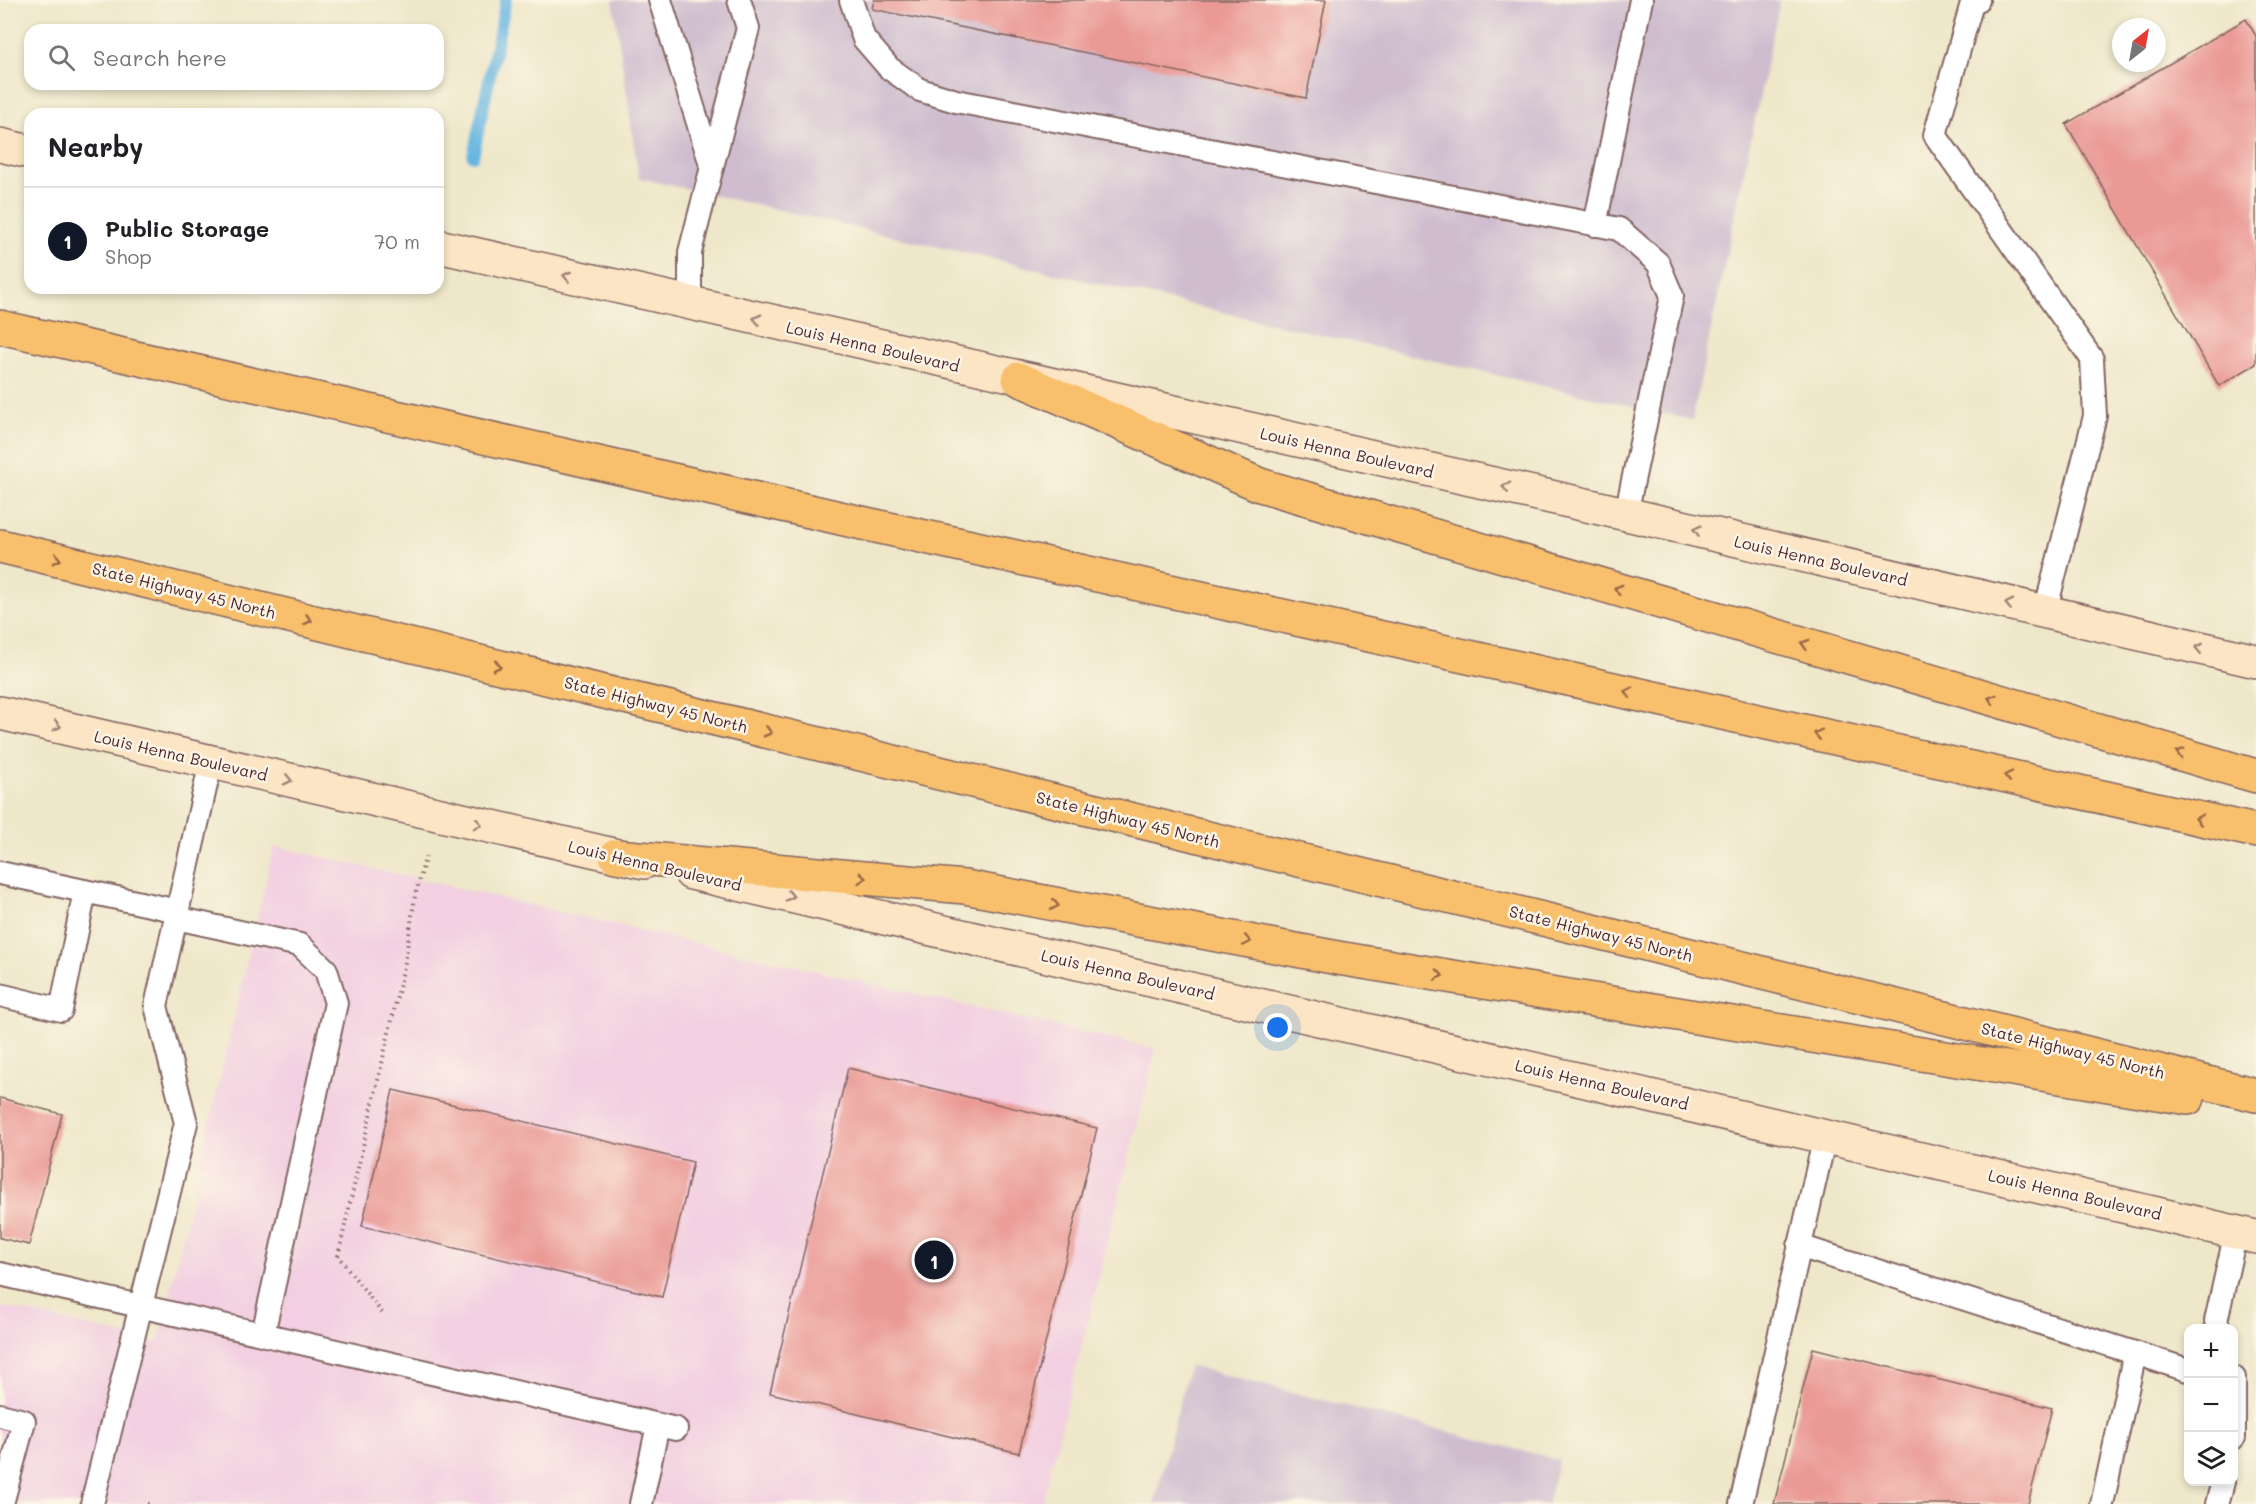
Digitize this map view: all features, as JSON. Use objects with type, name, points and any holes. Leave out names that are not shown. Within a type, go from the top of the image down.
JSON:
[{"type":"highway","points":[[0,327],[886,528],[2256,831]]},
{"type":"highway","points":[[1018,379],[1260,485],[2256,776]]},
{"type":"highway","name":"State Highway 45 North","points":[[0,546],[1601,933],[2256,1095]]},
{"type":"highway","points":[[616,856],[965,888],[1338,958],[2256,1110]]},
{"type":"main road","points":[[0,145],[24,151]]},
{"type":"main road","name":"Louis Henna Boulevard","points":[[444,247],[1018,379],[1626,514],[2256,661]]},
{"type":"main road","name":"Louis Henna Boulevard","points":[[0,713],[2246,1234]]},
{"type":"lane","points":[[660,0],[712,168]]},
{"type":"lane","points":[[690,304],[690,252],[748,28],[740,0]]},
{"type":"lane","points":[[851,0],[864,39],[889,68],[920,90],[979,105],[1619,229],[1658,263],[1672,296],[1626,514]]},
{"type":"lane","points":[[1595,225],[1641,0]]},
{"type":"lane","points":[[1978,0],[1972,3],[1935,135],[2092,359],[2095,416],[2045,612]]},
{"type":"lane","points":[[92,1504],[186,1123],[156,1006],[211,762]]},
{"type":"lane","points":[[0,873],[85,891],[300,945],[326,970],[336,1003],[263,1334]]},
{"type":"lane","points":[[0,995],[61,1010],[85,891]]},
{"type":"lane","points":[[1741,1504],[1825,1136]]},
{"type":"lane","points":[[2217,1324],[2216,1321],[2246,1234]]},
{"type":"lane","points":[[1799,1246],[2184,1369]]},
{"type":"lane","points":[[0,1274],[667,1427],[640,1504]]},
{"type":"lane","points":[[2102,1504],[2135,1353]]},
{"type":"lane","points":[[2235,1432],[2240,1384]]},
{"type":"lane","points":[[0,1415],[24,1421],[2,1504]]},
{"type":"lane","points":[[2217,1504],[2222,1486]]},
{"type":"path","points":[[382,1313],[338,1256],[405,962],[415,896],[426,855]]},
{"type":"path","points":[[147,1504],[153,1504]]},
{"type":"shaded area","points":[[613,0],[1780,0],[1692,420],[639,178]]},
{"type":"shaded area","points":[[274,846],[1156,1049],[1042,1504],[0,1504],[0,1306],[158,1343]]},
{"type":"shaded area","points":[[1189,1366],[1559,1460],[1547,1504],[1154,1504]]},
{"type":"building","points":[[874,0],[1326,0],[1306,98],[872,9]]},
{"type":"building","points":[[2246,19],[2256,36],[2256,364],[2219,386],[2066,124],[2155,72],[2166,72],[2166,66]]},
{"type":"building","points":[[848,1068],[1097,1128],[1019,1453],[770,1393]]},
{"type":"building","points":[[393,1090],[693,1162],[662,1297],[362,1226]]},
{"type":"building","points":[[0,1098],[62,1114],[29,1245],[0,1238]]},
{"type":"building","points":[[1813,1348],[2052,1408],[2028,1504],[1774,1504]]},
{"type":"waterway","points":[[473,156],[506,0]]},
{"type":"place","name":"Public Storage","points":[[934,1260]]}]
